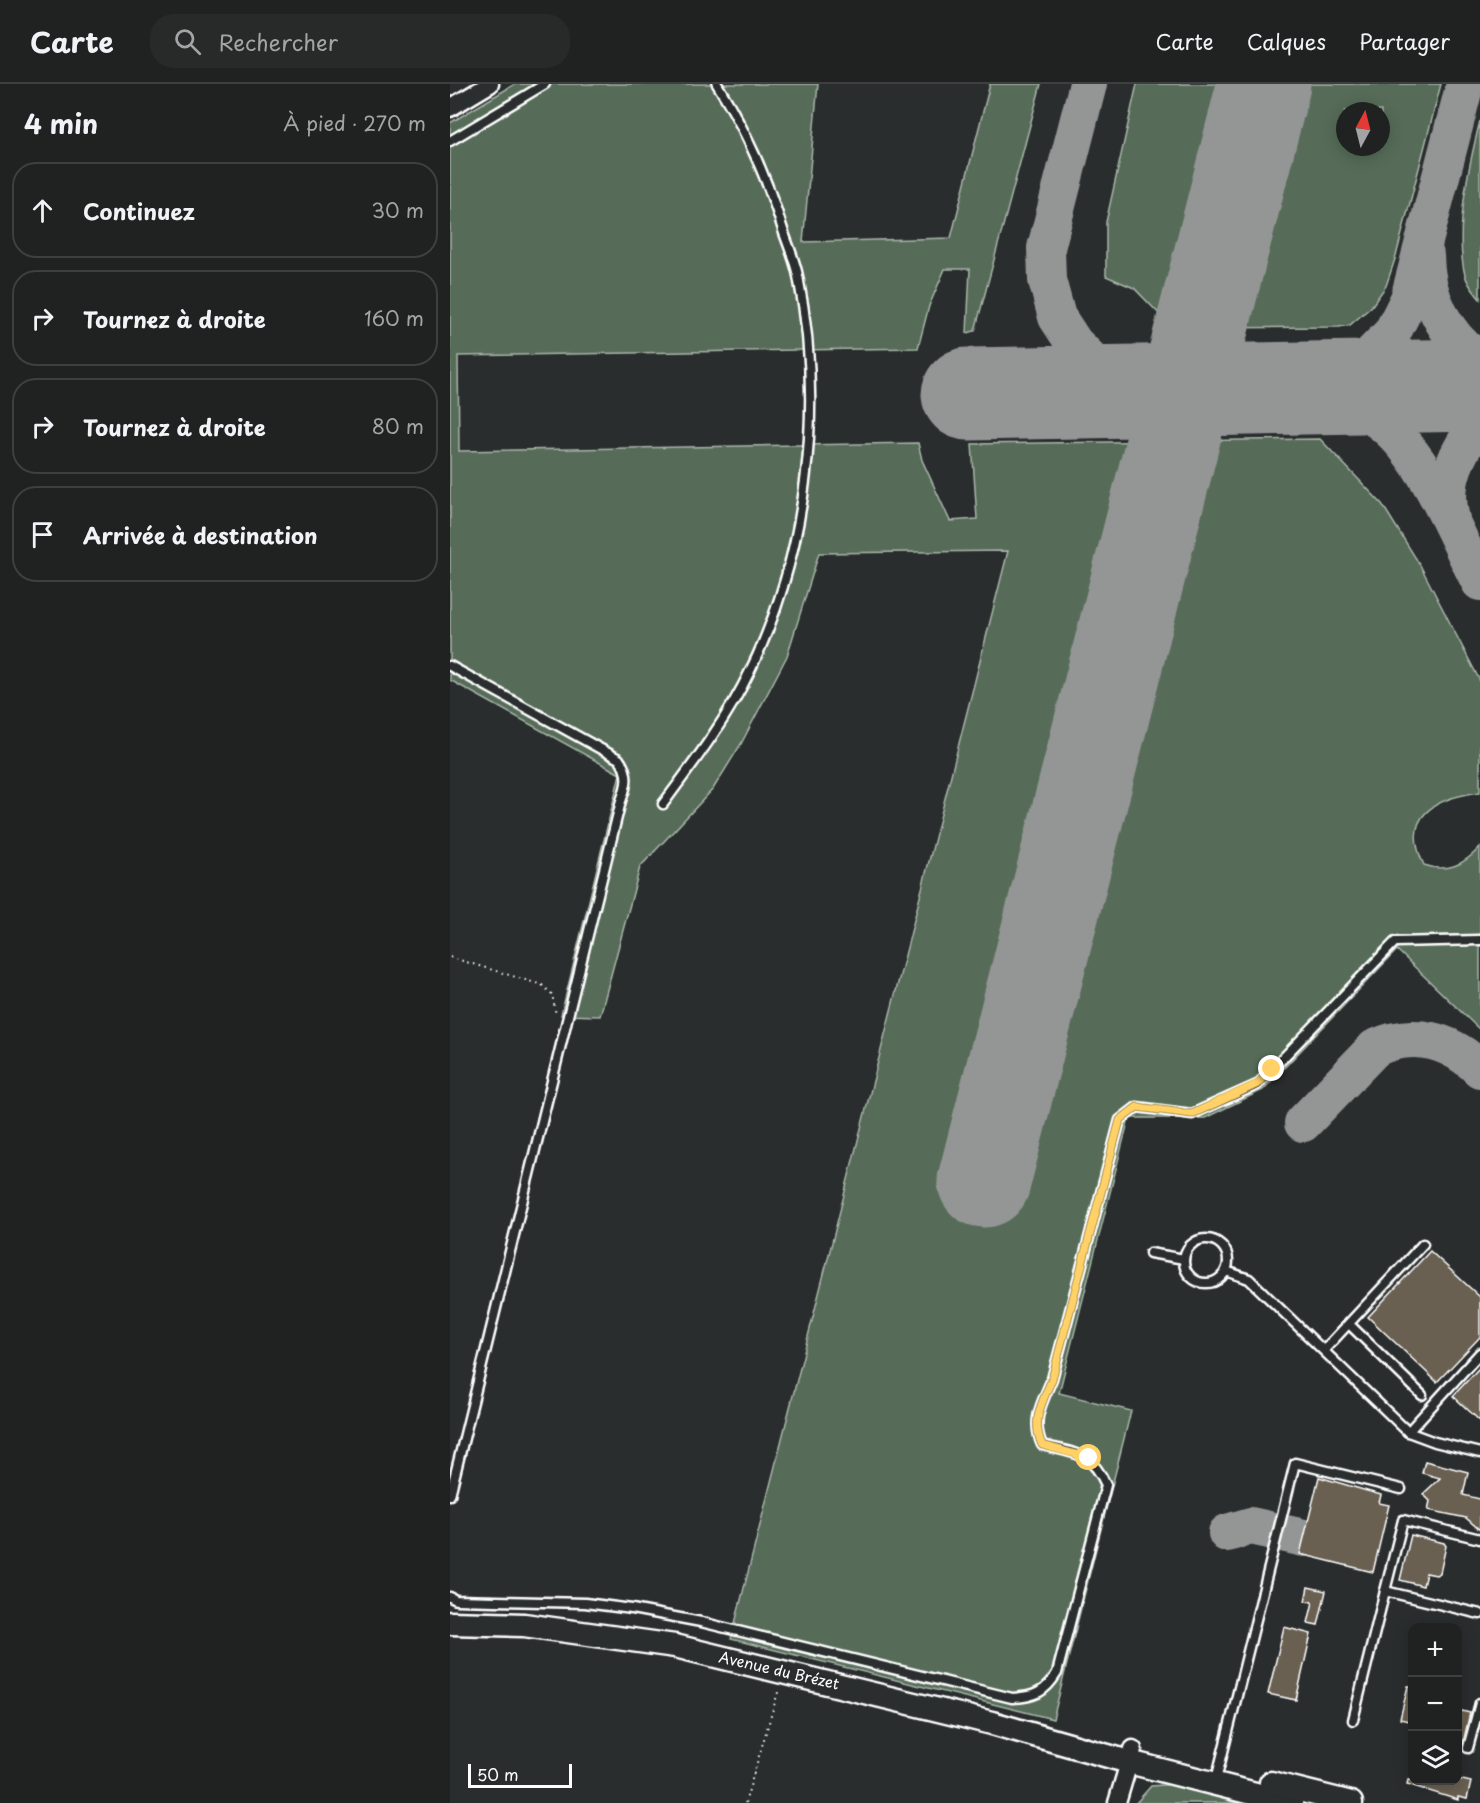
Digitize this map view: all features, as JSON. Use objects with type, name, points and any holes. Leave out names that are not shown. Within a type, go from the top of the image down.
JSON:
[{"type":"main road","name":"Avenue du Brézet","points":[[450,1623],[524,1625],[675,1646],[1217,1777],[1351,1803]]},
{"type":"main road","name":"Avenue du Brézet","points":[[450,1634],[524,1635],[563,1631]]},
{"type":"main road","name":"Avenue du Brézet","points":[[1217,1777],[1291,1803]]},
{"type":"street","points":[[450,108],[490,84]]},
{"type":"street","points":[[1117,1803],[1131,1756]]},
{"type":"lane","points":[[450,141],[545,84]]},
{"type":"lane","points":[[663,804],[723,723],[751,670],[778,601],[796,535],[808,446],[808,352],[798,275],[771,190],[732,108],[717,84]]},
{"type":"lane","points":[[450,666],[619,759],[624,766],[628,783],[621,801],[450,1495]]},
{"type":"lane","points":[[450,1597],[456,1600],[585,1603],[632,1609],[701,1622],[1012,1698],[1029,1697],[1042,1693],[1057,1673],[1106,1485],[1098,1468],[1089,1458],[1042,1445],[1036,1431],[1039,1409],[1052,1379],[1120,1120],[1137,1107],[1192,1114],[1257,1084],[1395,942],[1480,940]]},
{"type":"lane","points":[[1211,1239],[1218,1242],[1227,1253],[1226,1271],[1213,1282],[1198,1282],[1187,1273],[1184,1259],[1186,1252],[1196,1241],[1211,1239]]},
{"type":"lane","points":[[1324,1350],[1423,1244]]},
{"type":"lane","points":[[1150,1253],[1184,1259]]},
{"type":"lane","points":[[1226,1271],[1249,1279],[1408,1432],[1435,1442],[1480,1453]]},
{"type":"lane","points":[[1349,1324],[1422,1395]]},
{"type":"lane","points":[[1408,1432],[1480,1353]]},
{"type":"lane","points":[[1217,1777],[1295,1463],[1401,1489]]},
{"type":"lane","points":[[1353,1720],[1403,1520],[1480,1539]]},
{"type":"lane","points":[[1385,1591],[1480,1614]]},
{"type":"lane","points":[[1468,1748],[1480,1703]]},
{"type":"path","points":[[450,957],[542,985],[552,994],[556,1018]]},
{"type":"path","points":[[745,1803],[785,1672]]},
{"type":"green space","points":[[515,84],[818,84],[803,242],[951,238],[990,84],[1041,84],[975,331],[967,333],[970,269],[945,269],[929,306],[918,348],[458,356],[459,451],[918,443],[922,460],[950,521],[977,519],[972,444],[1320,439],[1382,504],[1420,565],[1480,681],[1480,792],[1449,799],[1436,805],[1426,812],[1419,822],[1416,834],[1424,865],[1432,867],[1455,866],[1468,859],[1480,847],[1480,1030],[1397,950],[1263,1090],[1205,1118],[1129,1118],[1059,1393],[1131,1411],[1053,1719],[731,1639],[1008,551],[819,553],[787,656],[741,744],[713,789],[640,867],[600,1016],[561,1015],[620,774],[450,680],[450,123]]},
{"type":"green space","points":[[1137,84],[1441,84],[1386,286],[1371,307],[1350,325],[1188,328],[1171,326],[1134,288],[1106,276],[1106,222]]},
{"type":"green space","points":[[1480,121],[1480,299],[1469,285],[1465,275],[1461,239],[1464,198]]},
{"type":"green space","points":[[1176,1784],[1249,1803],[1136,1803],[1151,1786]]},
{"type":"building","points":[[1430,1251],[1480,1297],[1480,1337],[1437,1382],[1368,1317]]},
{"type":"building","points":[[1480,1367],[1480,1421],[1453,1396]]},
{"type":"building","points":[[1425,1461],[1468,1472],[1463,1495],[1480,1499],[1480,1530],[1466,1518],[1428,1510],[1430,1501],[1423,1494],[1440,1478],[1422,1473]]},
{"type":"building","points":[[1319,1477],[1381,1495],[1379,1503],[1389,1505],[1373,1572],[1300,1554]]},
{"type":"building","points":[[1411,1535],[1444,1543],[1446,1546],[1440,1573],[1436,1575],[1426,1573],[1423,1586],[1400,1580]]},
{"type":"building","points":[[1308,1587],[1326,1591],[1318,1625],[1308,1623],[1313,1602],[1305,1601]]},
{"type":"building","points":[[1284,1627],[1311,1634],[1296,1700],[1268,1694]]},
{"type":"building","points":[[1408,1686],[1408,1721],[1400,1719]]},
{"type":"building","points":[[1462,1711],[1470,1713],[1462,1747]]},
{"type":"building","points":[[1462,1780],[1471,1782],[1467,1799],[1458,1797],[1458,1800],[1410,1785],[1462,1785]]},
{"type":"taxiway","points":[[1088,84],[1046,248],[1047,280],[1057,317],[1074,343],[1096,365],[1127,382],[1173,390]]},
{"type":"taxiway","points":[[1277,389],[1334,378],[1366,360],[1392,333],[1409,299],[1465,84]]},
{"type":"taxiway","points":[[1425,255],[1429,285],[1439,314],[1457,340],[1480,360]]},
{"type":"taxiway","points":[[1292,392],[1353,407],[1372,416],[1390,430],[1407,448],[1435,491],[1480,582]]},
{"type":"taxiway","points":[[1451,519],[1448,505],[1450,479],[1459,455],[1480,422]]},
{"type":"taxiway","points":[[1303,1123],[1375,1048],[1389,1043],[1417,1039],[1431,1041],[1456,1051],[1480,1069]]},
{"type":"taxiway","points":[[1227,1533],[1251,1526],[1304,1538]]},
{"type":"runway","points":[[984,1181],[1264,84]]},
{"type":"runway","points":[[968,394],[1480,385]]},
{"type":"route","points":[[1089,1458],[1042,1445],[1036,1431],[1039,1409],[1052,1379],[1120,1120],[1137,1107],[1192,1114],[1257,1084],[1272,1069]]}]
